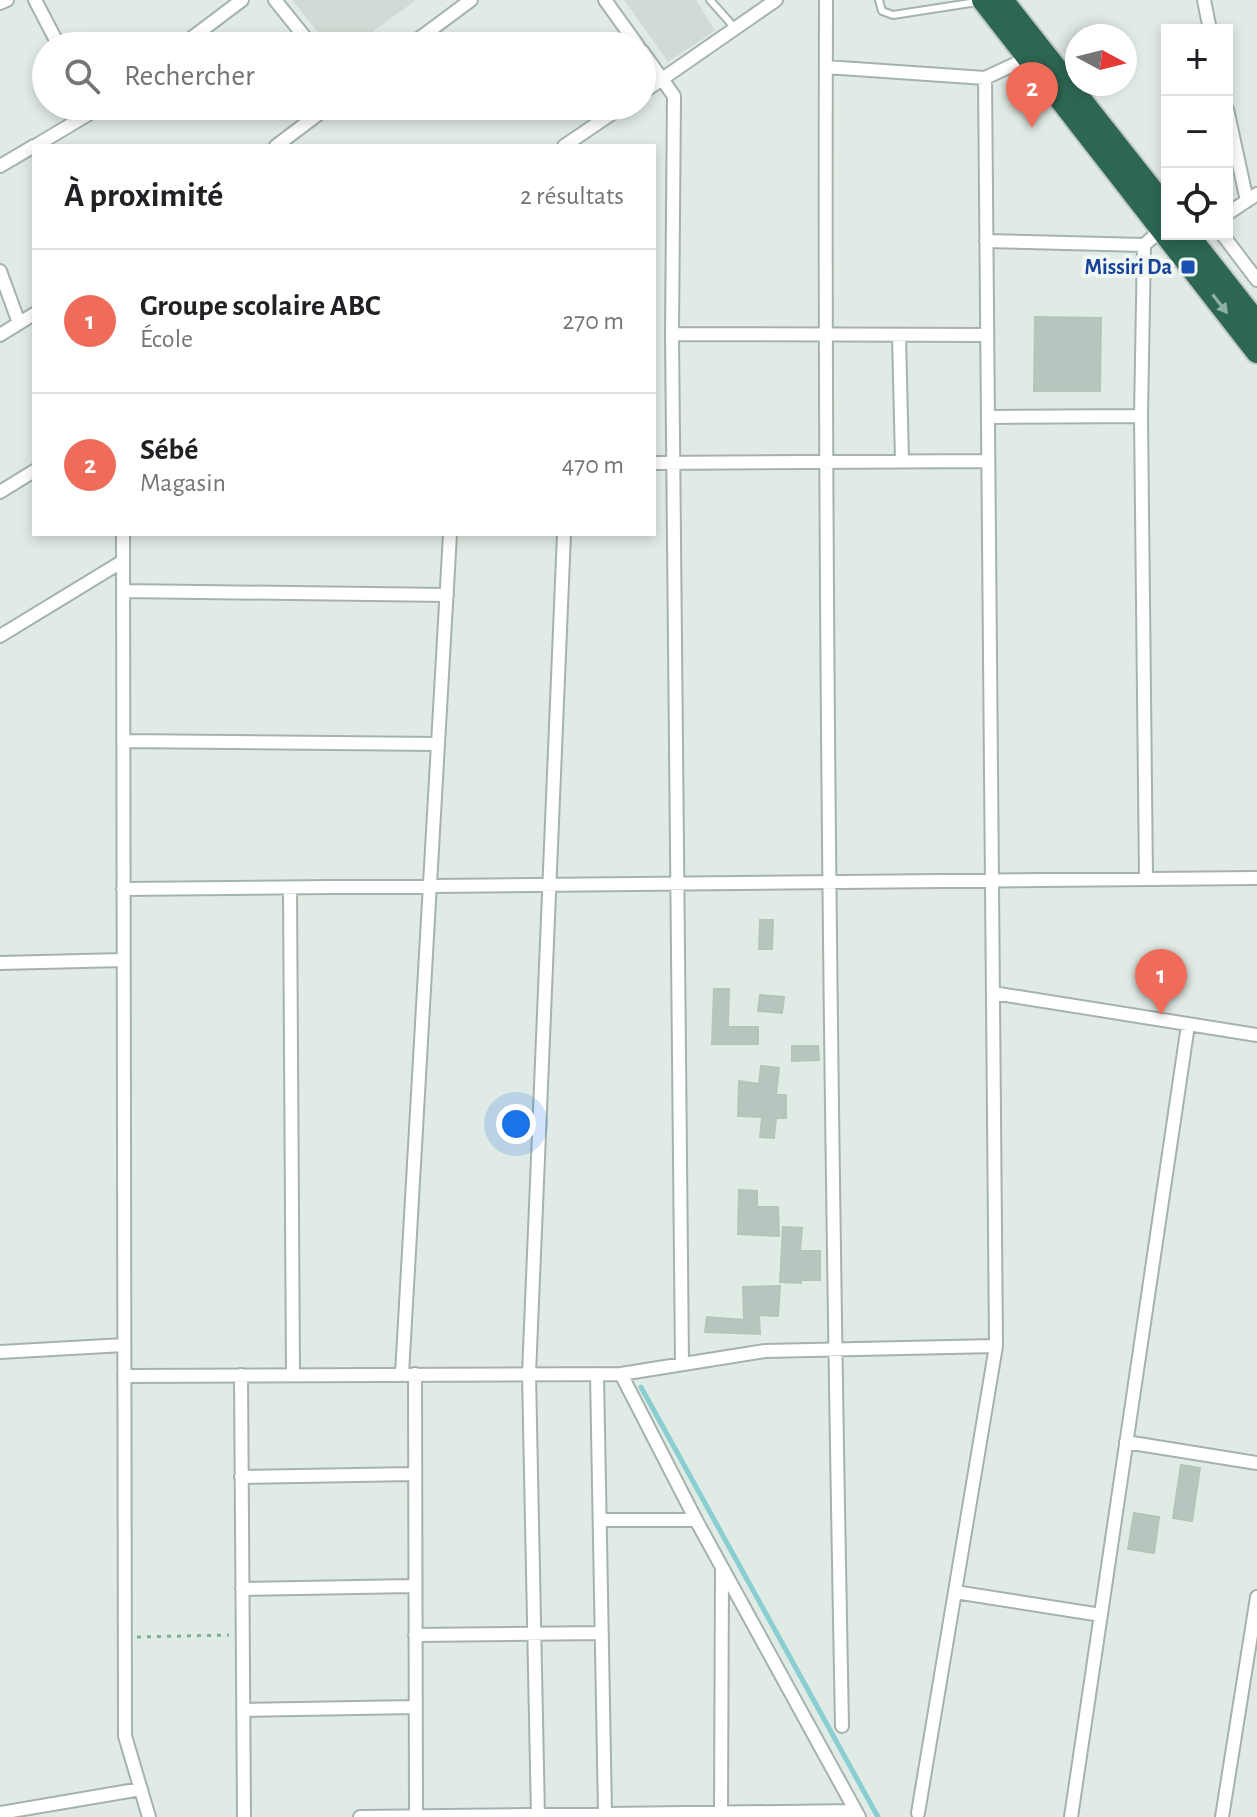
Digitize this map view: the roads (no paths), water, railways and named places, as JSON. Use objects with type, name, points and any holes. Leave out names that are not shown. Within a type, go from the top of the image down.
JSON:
[{"type":"highway","points":[[1000,2],[1028,58],[1161,214]]},
{"type":"highway","points":[[1000,2],[1161,214]]},
{"type":"highway","points":[[1180,240],[1257,352]]},
{"type":"highway","points":[[1194,240],[1257,323]]},
{"type":"street","points":[[0,3],[7,0]]},
{"type":"street","points":[[35,0],[52,32]]},
{"type":"street","points":[[200,32],[242,0]]},
{"type":"street","points":[[275,0],[301,32]]},
{"type":"street","points":[[428,32],[471,0]]},
{"type":"street","points":[[605,0],[628,32]]},
{"type":"street","points":[[826,0],[826,462],[842,1726]]},
{"type":"street","points":[[1204,0],[1209,24]]},
{"type":"street","points":[[656,83],[769,2]]},
{"type":"street","points":[[826,67],[985,78],[1028,58]]},
{"type":"street","points":[[656,71],[674,96],[672,334],[682,1364]]},
{"type":"street","points":[[918,1813],[996,1346],[985,78]]},
{"type":"street","points":[[37,144],[76,120]]},
{"type":"street","points":[[279,144],[310,120]]},
{"type":"street","points":[[567,144],[603,120]]},
{"type":"street","points":[[1233,130],[1252,198],[1233,210]]},
{"type":"street","points":[[585,132],[585,144]]},
{"type":"street","points":[[0,166],[32,147]]},
{"type":"street","points":[[1146,879],[1141,416],[1144,245],[1161,224]]},
{"type":"street","points":[[1227,240],[1257,280]]},
{"type":"street","points":[[986,241],[1144,245]]},
{"type":"street","points":[[0,271],[19,323]]},
{"type":"street","points":[[0,335],[32,315]]},
{"type":"street","points":[[672,334],[987,335]]},
{"type":"street","points":[[899,335],[902,461]]},
{"type":"street","points":[[988,417],[1141,416]]},
{"type":"street","points":[[656,463],[988,461]]},
{"type":"street","points":[[0,492],[32,472]]},
{"type":"street","points":[[123,536],[125,1736],[149,1817]]},
{"type":"street","points":[[416,1817],[415,1474],[409,1374],[430,887],[450,536]]},
{"type":"street","points":[[538,1816],[529,1374],[564,536]]},
{"type":"street","points":[[0,636],[123,561]]},
{"type":"street","points":[[123,591],[447,595]]},
{"type":"street","points":[[123,741],[438,744]]},
{"type":"street","points":[[123,889],[1257,878]]},
{"type":"street","points":[[290,888],[293,1375]]},
{"type":"street","points":[[0,963],[123,960]]},
{"type":"street","points":[[993,993],[1257,1035]]},
{"type":"street","points":[[1071,1817],[1188,1025]]},
{"type":"street","points":[[0,1352],[124,1345]]},
{"type":"street","points":[[124,1376],[621,1374],[765,1351],[996,1346]]},
{"type":"street","points":[[597,1374],[605,1814]]},
{"type":"street","points":[[360,1817],[857,1814],[696,1520],[621,1374]]},
{"type":"street","points":[[241,1375],[244,1817]]},
{"type":"street","points":[[1126,1442],[1257,1463]]},
{"type":"street","points":[[241,1477],[415,1474]]},
{"type":"street","points":[[600,1520],[696,1520]]},
{"type":"street","points":[[721,1813],[722,1567]]},
{"type":"street","points":[[242,1589],[415,1586]]},
{"type":"street","points":[[955,1592],[1101,1615]]},
{"type":"street","points":[[1222,1817],[1257,1597]]},
{"type":"street","points":[[415,1635],[602,1633]]},
{"type":"street","points":[[243,1710],[415,1707]]},
{"type":"street","points":[[0,1813],[141,1789]]},
{"type":"lane","points":[[710,0],[735,29]]},
{"type":"lane","points":[[879,0],[882,11],[893,15],[1000,2]]},
{"type":"waterway","points":[[641,1387],[878,1817]]},
{"type":"place","name":"Sébé","points":[[1032,128]]},
{"type":"place","name":"Missiri Da","points":[[1188,267]]},
{"type":"place","name":"Groupe scolaire ABC","points":[[1161,1015]]}]
